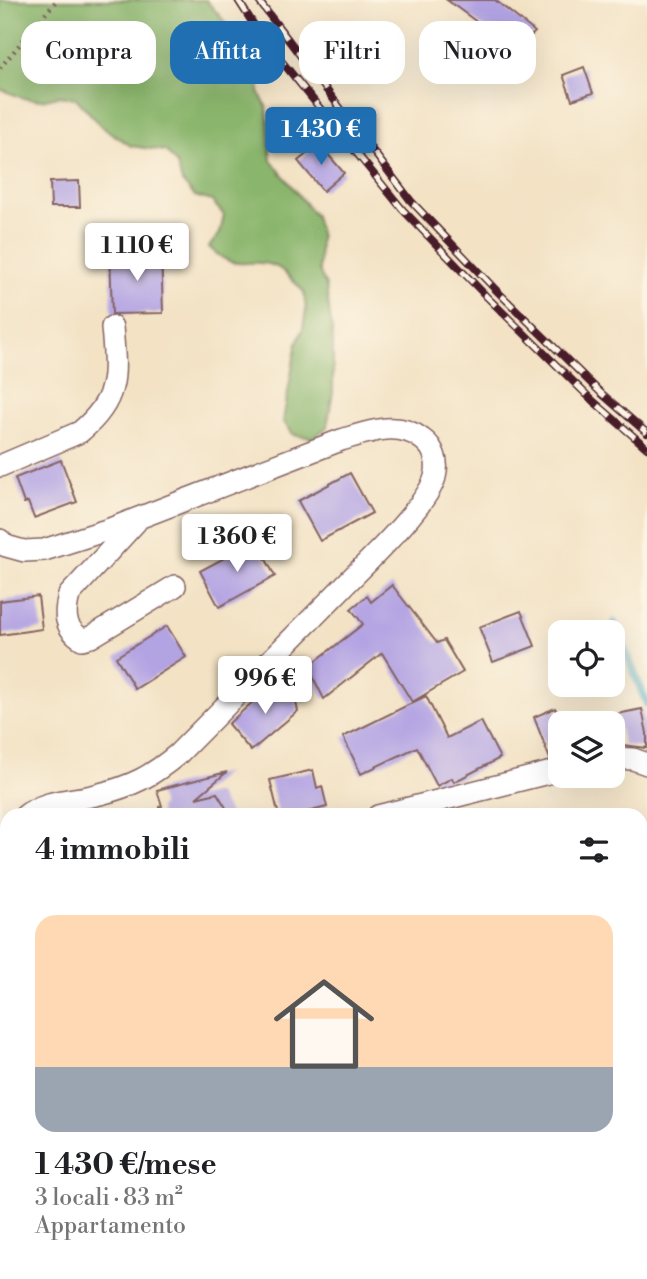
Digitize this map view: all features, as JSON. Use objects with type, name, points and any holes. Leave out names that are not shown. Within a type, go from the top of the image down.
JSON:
[{"type":"street","points":[[0,466],[80,432],[92,423],[113,389],[116,374],[112,327]]},
{"type":"street","points":[[0,540],[6,546],[24,551],[44,550],[376,429],[400,429],[416,434],[429,444],[436,457],[435,476],[428,492],[391,538],[178,754],[140,782],[34,808]]},
{"type":"street","points":[[140,517],[69,595],[65,611],[67,624],[73,634],[82,639],[91,637],[175,586]]},
{"type":"street","points":[[625,759],[647,764]]},
{"type":"street","points":[[410,808],[548,773]]},
{"type":"path","points":[[0,68],[58,0]]},
{"type":"green space","points":[[0,0],[206,0],[224,21],[170,21],[170,84],[260,84],[259,92],[267,108],[271,160],[315,216],[320,233],[319,270],[326,286],[333,339],[333,392],[327,427],[313,438],[294,435],[283,421],[296,346],[306,311],[304,292],[275,266],[265,263],[235,263],[209,247],[220,233],[224,215],[212,201],[195,196],[182,182],[177,165],[166,151],[131,146],[101,126],[76,98],[23,98],[0,89]]},
{"type":"building","points":[[447,0],[495,0],[521,21],[475,21]]},
{"type":"building","points":[[584,67],[593,93],[572,100],[563,75]]},
{"type":"building","points":[[319,144],[344,173],[323,191],[298,161]]},
{"type":"building","points":[[79,181],[80,207],[51,207],[50,182]]},
{"type":"building","points":[[161,251],[163,313],[112,314],[110,253]]},
{"type":"building","points":[[61,460],[77,502],[34,518],[28,502],[24,503],[15,478]]},
{"type":"building","points":[[350,473],[372,513],[320,541],[298,501]]},
{"type":"building","points":[[256,541],[275,576],[219,607],[200,571]]},
{"type":"building","points":[[392,585],[437,643],[444,640],[463,672],[412,702],[382,653],[324,699],[308,667],[363,624],[351,609],[367,596],[371,602]]},
{"type":"building","points":[[38,596],[42,629],[0,635],[0,601]]},
{"type":"building","points":[[521,611],[535,646],[493,662],[479,627]]},
{"type":"building","points":[[167,626],[186,657],[135,689],[116,657]]},
{"type":"building","points":[[291,681],[298,711],[251,751],[228,724],[264,692],[269,698]]},
{"type":"building","points":[[426,696],[447,738],[481,721],[500,758],[454,782],[452,778],[437,786],[417,747],[361,774],[343,737]]},
{"type":"building","points":[[642,709],[647,748],[625,745],[625,712]]},
{"type":"building","points":[[548,711],[548,754],[534,717]]},
{"type":"building","points":[[313,770],[317,788],[322,786],[327,807],[277,808],[270,780]]},
{"type":"building","points":[[227,772],[196,798],[217,793],[226,808],[159,808],[162,806],[157,790]]},
{"type":"waterway","points":[[625,650],[647,704]]},
{"type":"railway","points":[[238,0],[261,36],[403,210],[592,400],[647,448]]},
{"type":"railway","points":[[258,0],[411,201],[494,288],[601,393],[647,433]]}]
